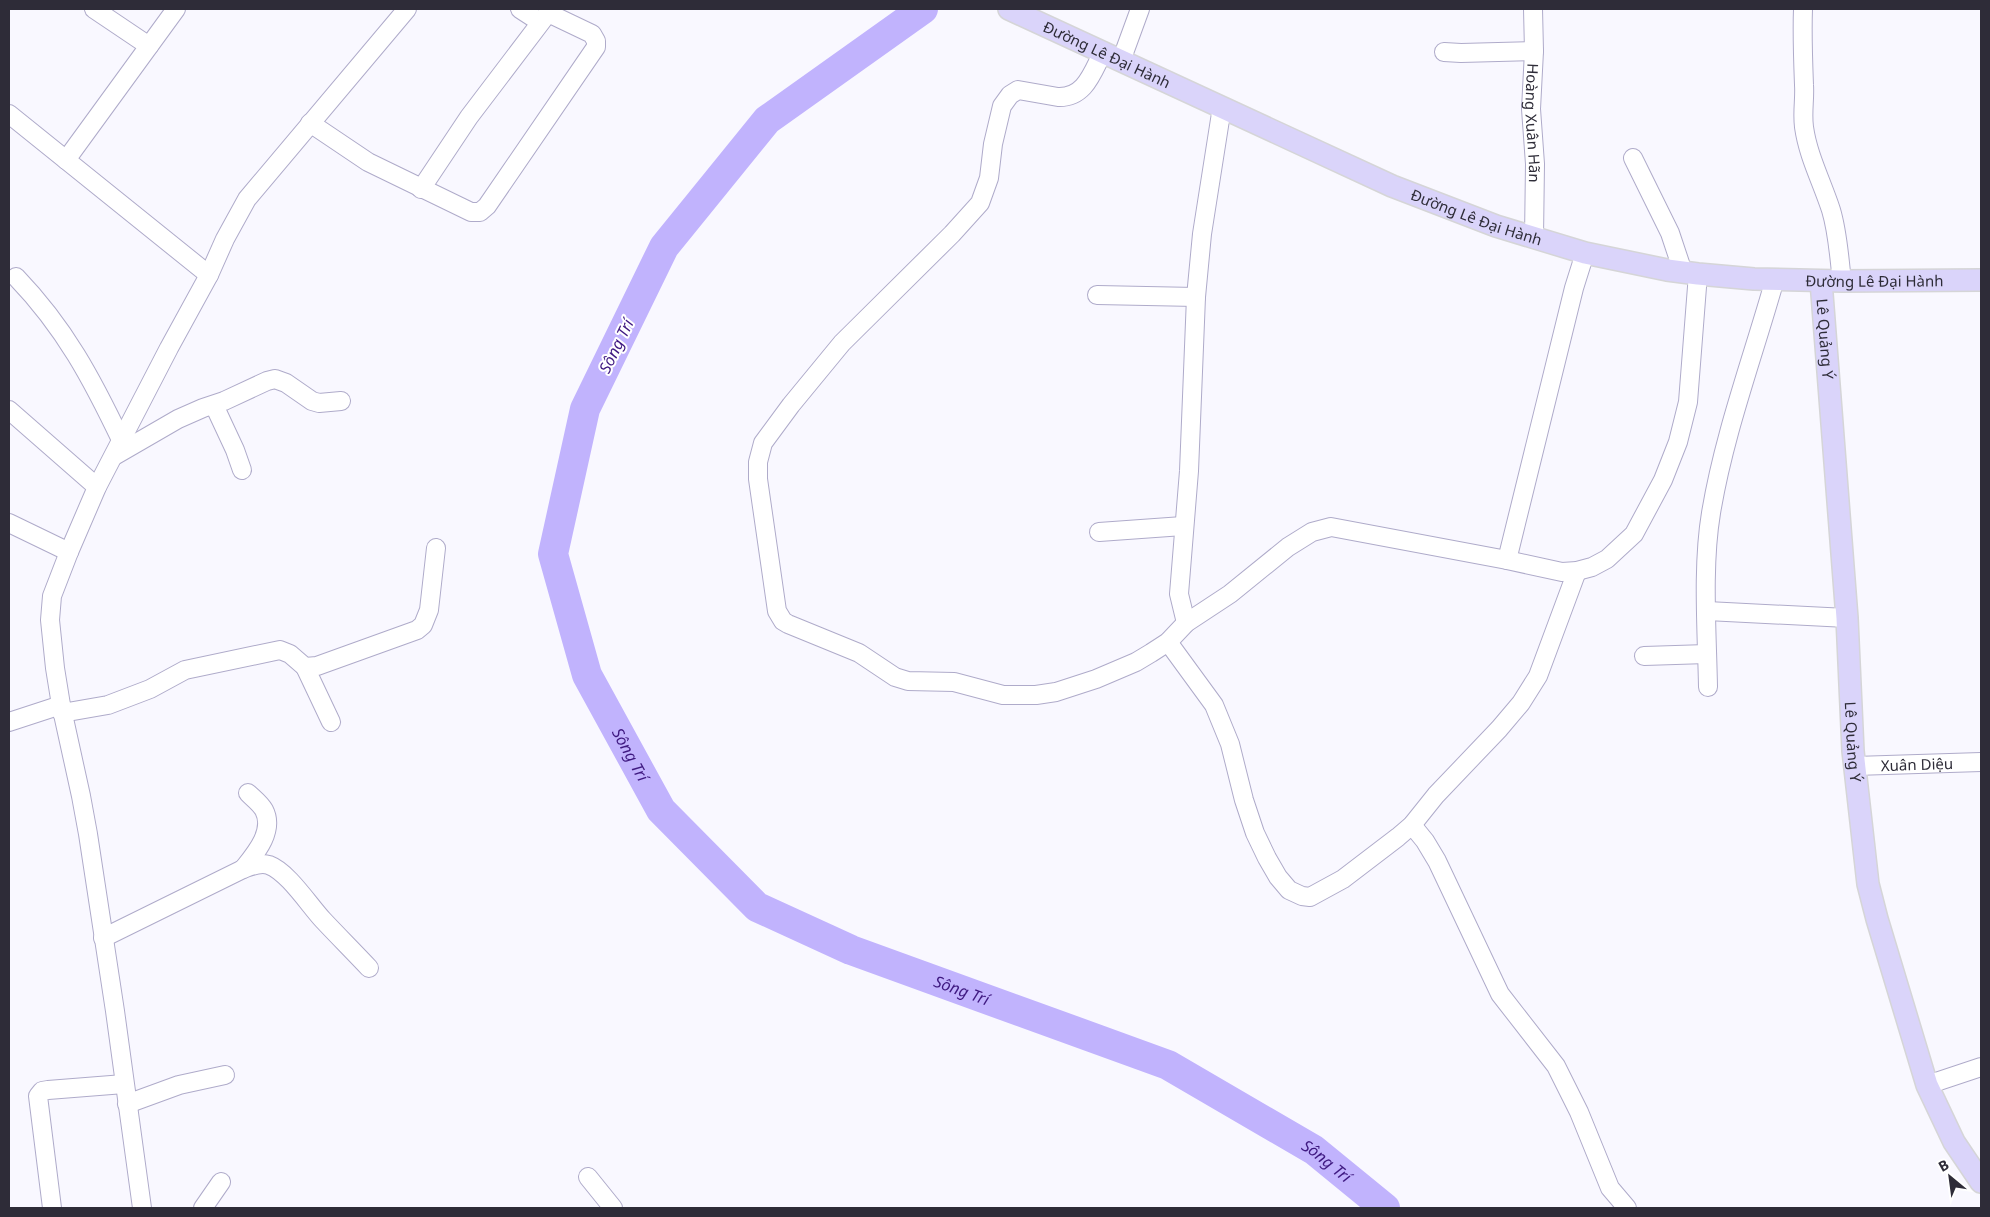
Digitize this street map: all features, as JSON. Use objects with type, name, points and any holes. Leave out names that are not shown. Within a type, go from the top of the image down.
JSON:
[{"type":"main road","name":"Đường Lê Đại Hành","points":[[1009,9],[1392,186],[1496,226],[1585,253],[1691,273],[1775,280],[1981,280]]},
{"type":"main road","name":"Lê Quảng Ý","points":[[1831,281],[1855,766],[1868,884],[1927,1085],[1954,1142],[1981,1182]]},
{"type":"street","points":[[94,9],[149,46]]},
{"type":"street","points":[[66,160],[176,9]]},
{"type":"street","points":[[142,1208],[124,1084],[116,1011],[81,796],[55,668],[50,606],[55,584],[97,487],[247,199],[407,9]]},
{"type":"street","points":[[310,123],[368,162],[471,212],[480,212],[487,206],[596,47],[596,41],[592,34],[546,14],[520,9]]},
{"type":"street","points":[[1140,9],[1112,57],[1077,94],[1064,98],[1018,90],[1005,101],[993,144],[989,178],[980,203],[952,234],[842,343],[791,405],[763,444],[758,462],[758,479],[777,611],[783,621],[804,632],[859,653],[895,677],[917,682],[954,682],[1003,694],[1056,692],[1096,679],[1136,662],[1168,642],[1186,624],[1230,594],[1296,542],[1312,532],[1331,527],[1562,572],[1578,571],[1592,567],[1607,559],[1634,534],[1663,480],[1678,442],[1688,402],[1691,273],[1633,158]]},
{"type":"street","name":"Hoàng Xuân Hãn","points":[[1532,9],[1534,51],[1531,109],[1535,164],[1534,237]]},
{"type":"street","points":[[1803,9],[1801,48],[1804,87],[1802,112],[1809,150],[1831,209],[1837,232],[1831,281]]},
{"type":"street","points":[[421,189],[469,117],[546,14]]},
{"type":"street","points":[[1444,52],[1534,51]]},
{"type":"street","points":[[1186,624],[1179,594],[1183,526],[1189,471],[1196,297],[1202,234],[1222,107]]},
{"type":"street","points":[[9,114],[209,275]]},
{"type":"street","points":[[1507,560],[1574,288],[1585,253]]},
{"type":"street","points":[[16,277],[36,297],[70,342],[118,449]]},
{"type":"street","points":[[1708,687],[1708,542],[1716,487],[1740,396],[1775,280]]},
{"type":"street","points":[[1097,295],[1196,297]]},
{"type":"street","points":[[118,449],[178,419],[214,405],[260,383],[275,379],[286,383],[312,401],[319,403],[341,401]]},
{"type":"street","points":[[214,405],[236,450],[242,470]]},
{"type":"street","points":[[9,410],[97,487]]},
{"type":"street","points":[[9,523],[68,552]]},
{"type":"street","points":[[1099,532],[1183,526]]},
{"type":"street","points":[[305,667],[317,666],[416,630],[423,625],[429,610],[436,548]]},
{"type":"street","points":[[1168,642],[1214,705],[1230,744],[1244,800],[1255,833],[1267,858],[1278,877],[1289,890],[1302,896],[1310,897],[1343,879],[1412,825],[1436,794],[1499,729],[1521,703],[1538,676],[1578,571]]},
{"type":"street","points":[[1707,611],[1847,618]]},
{"type":"street","points":[[9,722],[62,709],[108,705],[150,689],[185,670],[280,650],[290,654],[305,667],[331,722]]},
{"type":"street","points":[[1644,656],[1707,654]]},
{"type":"street","name":"Xuân Diệu","points":[[1855,766],[1981,762]]},
{"type":"street","points":[[242,869],[258,850],[266,827],[264,810],[248,793]]},
{"type":"street","points":[[1412,825],[1425,841],[1437,861],[1500,994],[1556,1066],[1579,1112],[1610,1188],[1626,1208]]},
{"type":"street","points":[[104,938],[242,869],[254,865],[269,865],[283,875],[369,968]]},
{"type":"street","points":[[1927,1085],[1981,1067]]},
{"type":"street","points":[[127,1104],[179,1085],[225,1075]]},
{"type":"street","points":[[52,1208],[38,1096],[42,1091],[48,1090],[124,1084]]},
{"type":"street","points":[[588,1177],[614,1208]]},
{"type":"street","points":[[203,1208],[221,1182]]},
{"type":"waterway","name":"Sông Trí","points":[[923,9],[767,120],[664,247],[585,409],[553,554],[587,675],[661,810],[757,907],[851,950],[1168,1065],[1314,1150],[1385,1208]]}]
